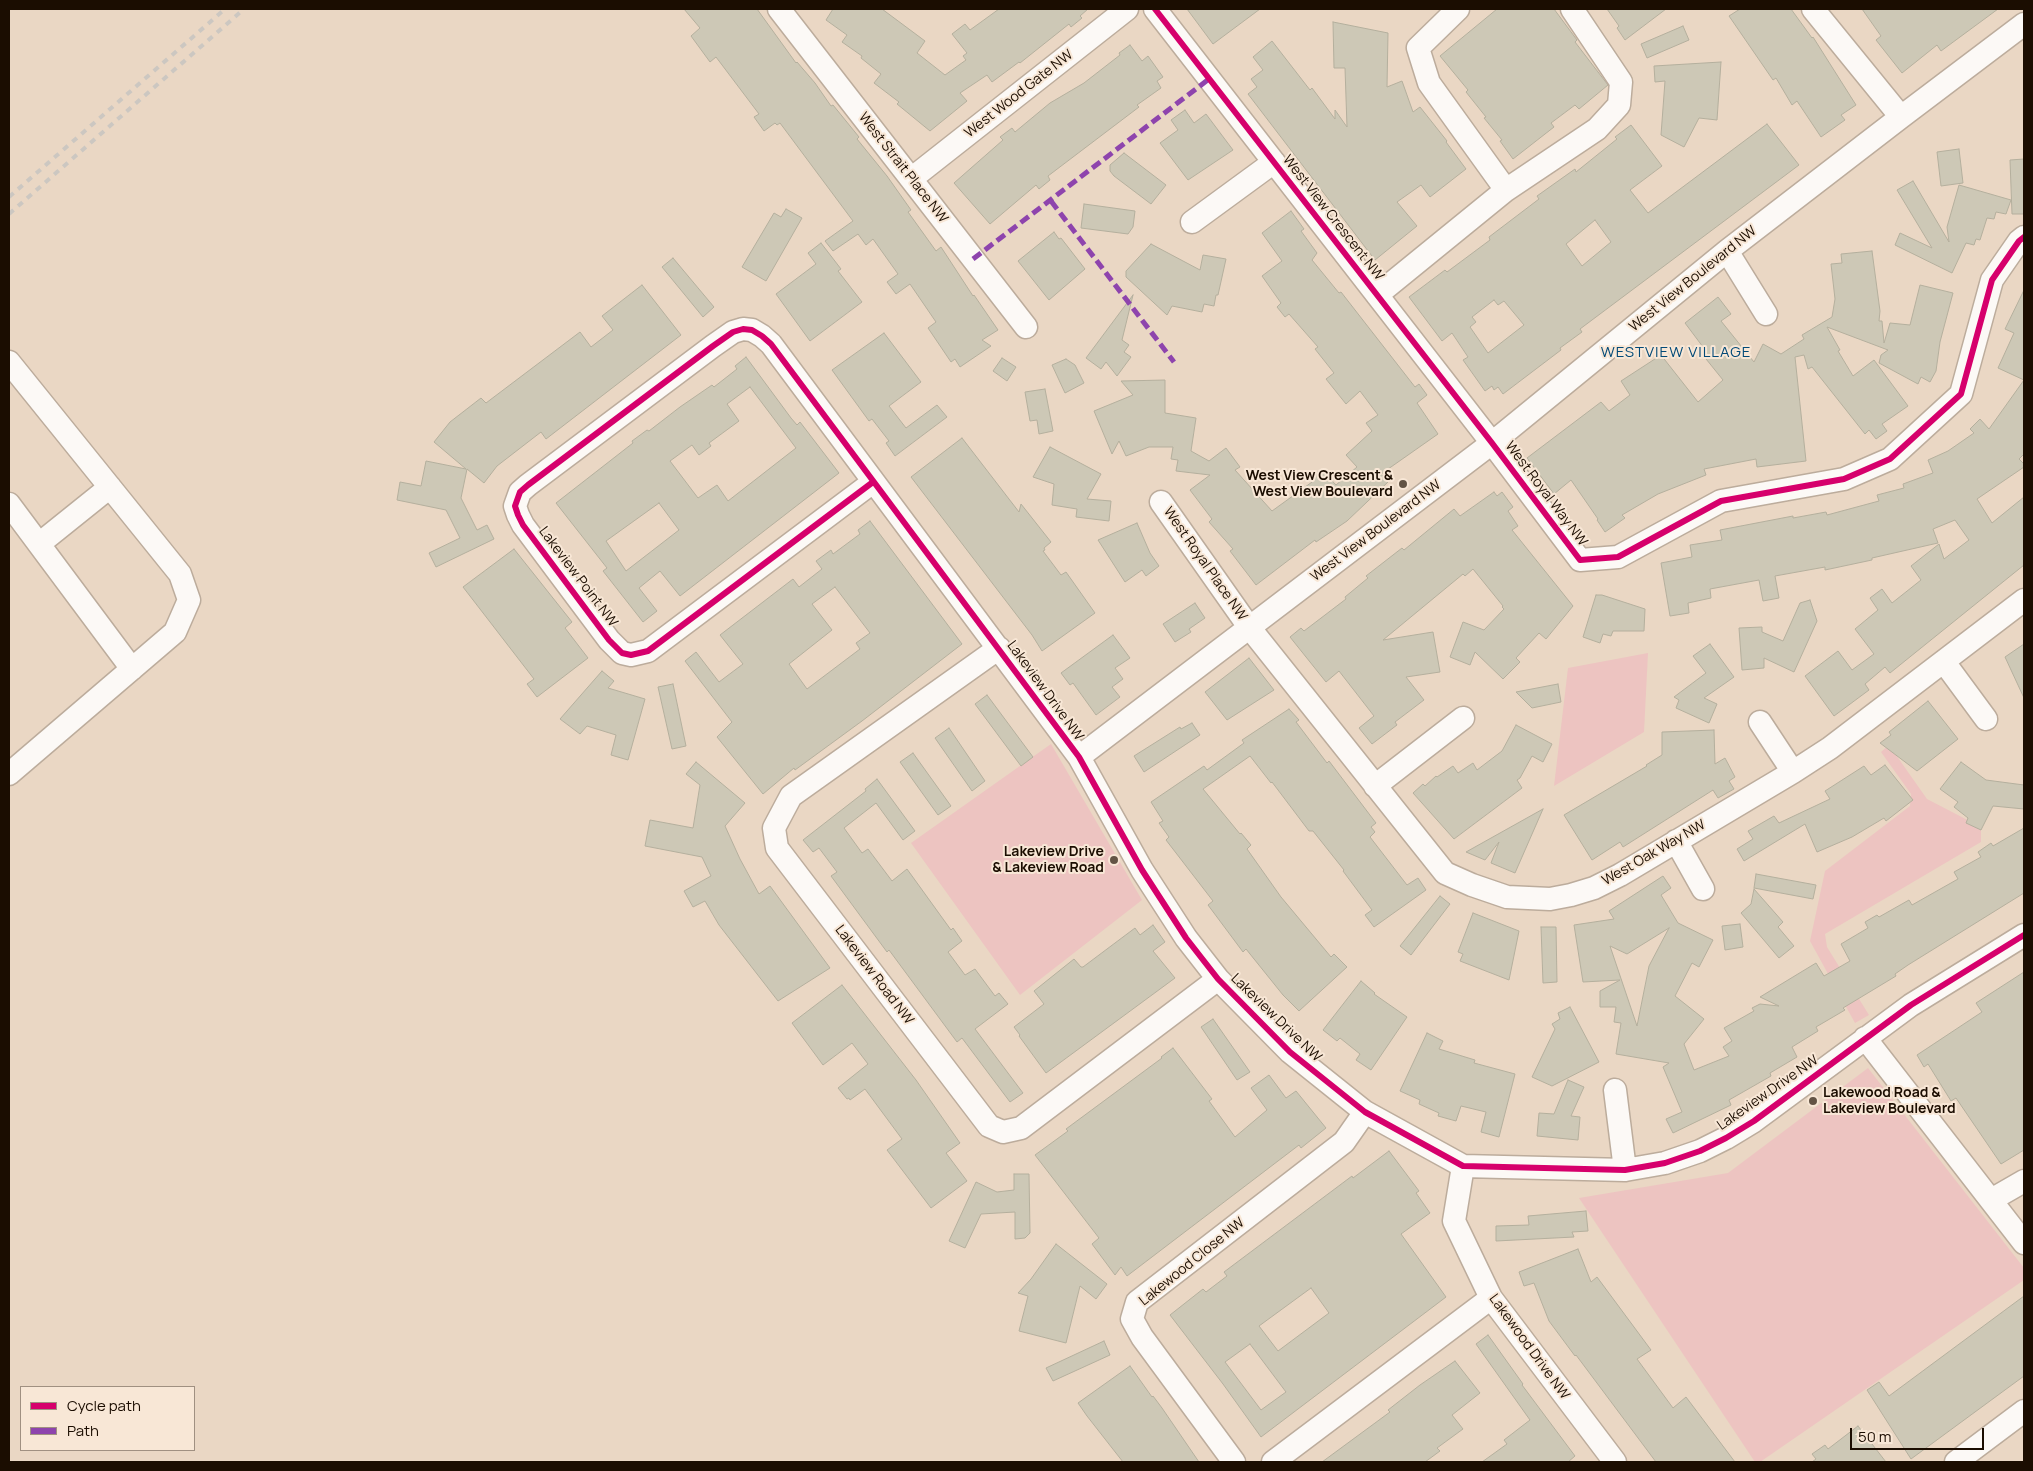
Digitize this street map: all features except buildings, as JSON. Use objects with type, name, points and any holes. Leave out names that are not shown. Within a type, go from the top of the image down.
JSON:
[{"type":"street","name":"West Strait Place NW","points":[[779,9],[1026,327]]},
{"type":"street","name":"West Wood Gate NW","points":[[911,179],[1127,9]]},
{"type":"street","name":"West View Crescent NW","points":[[1154,9],[1492,443]]},
{"type":"street","points":[[1458,9],[1418,48],[1429,84],[1506,190]]},
{"type":"street","points":[[1377,295],[1506,190],[1597,129],[1619,105],[1621,82],[1572,9]]},
{"type":"street","points":[[1813,9],[1901,116]]},
{"type":"street","name":"West View Boulevard NW","points":[[1079,757],[1492,443],[1728,251],[1901,116],[2024,24]]},
{"type":"street","points":[[1192,222],[1274,162]]},
{"type":"street","name":"West Royal Way NW","points":[[1492,443],[1580,560],[1618,557],[1721,501],[1844,479],[1890,459],[1962,394],[1992,280],[2019,241],[2024,237]]},
{"type":"street","points":[[1728,251],[1766,314]]},
{"type":"street","name":"Lakeview Point NW","points":[[752,330],[742,329],[733,332],[713,346],[528,485],[520,492],[516,500],[515,506],[523,525],[609,640],[622,653],[631,655],[648,651],[873,482]]},
{"type":"street","name":"Lakeview Drive NW","points":[[752,330],[771,344],[1079,757],[1142,870],[1186,938],[1218,979],[1290,1052],[1365,1112],[1463,1166],[1625,1170],[1665,1163],[1700,1151],[1726,1138],[1785,1099],[1866,1038],[1960,974],[2024,935]]},
{"type":"street","points":[[9,362],[180,574],[189,600],[176,632],[9,773]]},
{"type":"street","points":[[39,544],[110,487]]},
{"type":"street","name":"West Royal Place NW","points":[[1160,502],[1249,627]]},
{"type":"street","points":[[9,504],[132,669]]},
{"type":"street","name":"West Oak Way NW","points":[[1249,627],[1445,873],[1472,886],[1507,897],[1550,899],[1572,896],[1620,875],[1794,772],[1830,748],[2024,600]]},
{"type":"street","name":"Lakeview Road NW","points":[[999,648],[791,796],[774,828],[777,848],[989,1126],[1003,1132],[1021,1128],[1218,979]]},
{"type":"street","points":[[1944,662],[1986,719]]},
{"type":"street","points":[[1374,786],[1463,718]]},
{"type":"street","points":[[1760,722],[1794,772]]},
{"type":"street","points":[[1676,841],[1703,889]]},
{"type":"street","points":[[1866,1038],[2024,1242]]},
{"type":"street","points":[[1615,1090],[1625,1170]]},
{"type":"street","name":"Lakewood Close NW","points":[[1234,1462],[1135,1325],[1132,1319],[1137,1302],[1344,1142],[1365,1112]]},
{"type":"street","name":"Lakewood Drive NW","points":[[1463,1166],[1454,1222],[1491,1298],[1616,1462]]},
{"type":"street","points":[[1991,1200],[2024,1181]]},
{"type":"street","points":[[1273,1462],[1491,1298]]},
{"type":"street","points":[[1956,1462],[2024,1411]]},
{"type":"shaded area","points":[[1648,653],[1644,732],[1554,786],[1568,668]]},
{"type":"shaded area","points":[[1051,744],[1142,900],[1020,995],[911,843]]},
{"type":"shaded area","points":[[1889,745],[1927,799],[1981,827],[1981,842],[1825,934],[1827,947],[1869,1015],[1855,1023],[1810,941],[1825,871],[1910,806],[1911,794],[1881,752]]},
{"type":"shaded area","points":[[1868,1068],[2024,1268],[2024,1280],[1760,1462],[1755,1462],[1579,1198],[1728,1173]]},
{"type":"railway","points":[[9,197],[225,9]]},
{"type":"railway","points":[[9,214],[244,9]]},
{"type":"marked path","points":[[973,259],[1209,79]]},
{"type":"marked path","points":[[1051,201],[1174,362]]},
{"type":"cycle path","points":[[1155,9],[1492,443],[1580,560],[1618,557],[1721,501],[1844,479],[1890,459],[1961,394],[1992,280],[2019,241],[2024,237]]},
{"type":"cycle path","points":[[873,482],[648,651],[631,655],[622,653],[609,640],[523,525],[515,506],[520,492],[528,485],[733,332],[743,329],[752,330],[762,336],[771,344],[1079,757],[1142,870],[1186,938],[1218,979],[1290,1052],[1365,1112],[1463,1166],[1625,1170],[1665,1163],[1700,1151],[1754,1121],[1911,1005],[2024,935]]},
{"type":"place","name":"West View Crescent & West View Boulevard","points":[[1403,484]]},
{"type":"place","name":"Lakeview Drive & Lakeview Road","points":[[1114,860]]},
{"type":"place","name":"Lakewood Road & Lakeview Boulevard","points":[[1813,1101]]},
{"type":"district","name":"WESTVIEW VILLAGE","points":[[1676,353]]}]
